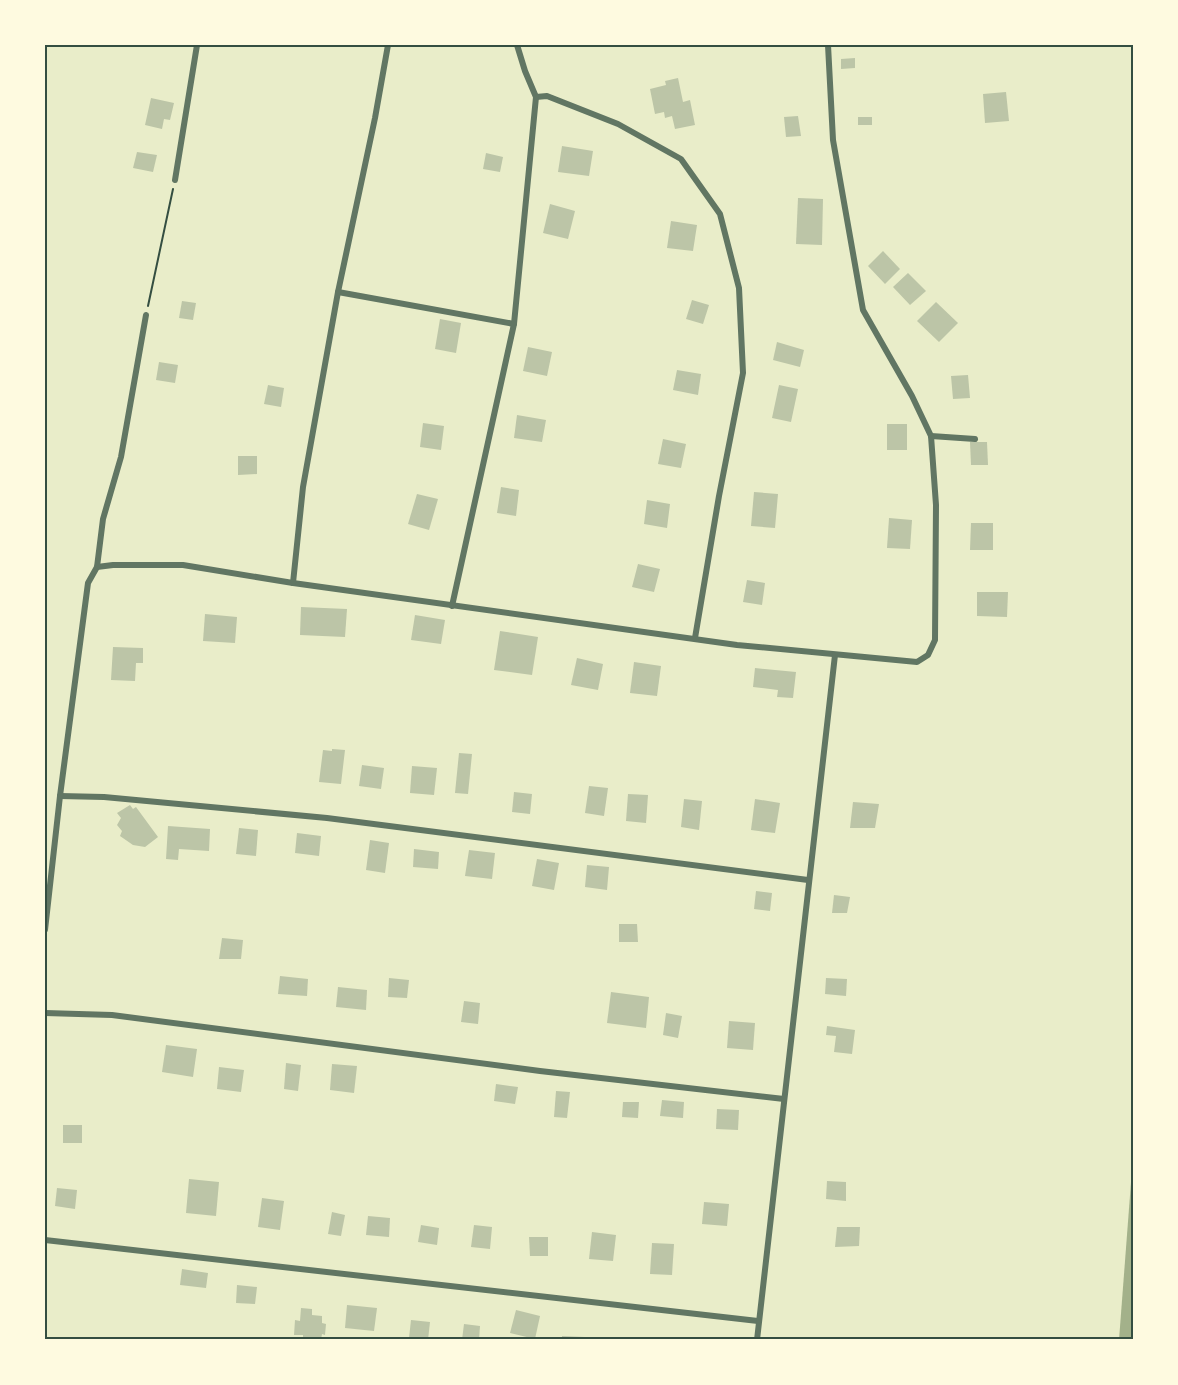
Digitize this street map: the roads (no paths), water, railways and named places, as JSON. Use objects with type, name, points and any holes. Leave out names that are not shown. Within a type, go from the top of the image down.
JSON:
[{"type":"street","points":[[175,180],[197,45]]},
{"type":"street","points":[[293,584],[303,487],[338,292],[388,45]]},
{"type":"street","points":[[452,606],[514,324],[537,97],[525,71],[517,45]]},
{"type":"street","points":[[97,567],[183,565],[293,584],[737,645],[917,662],[928,655],[935,640],[936,505],[931,436],[912,396],[863,310],[832,140],[828,45]]},
{"type":"street","points":[[537,97],[547,96],[618,124],[681,159],[720,214],[739,288],[743,373],[695,638]]},
{"type":"street","points":[[338,292],[514,324]]},
{"type":"street","points":[[45,930],[88,583],[97,567],[103,519],[121,457],[146,315]]},
{"type":"street","points":[[931,436],[975,439]]},
{"type":"street","points":[[757,1340],[835,655]]},
{"type":"street","points":[[60,796],[104,797],[327,818],[808,880]]},
{"type":"street","points":[[45,1013],[112,1015],[540,1071],[784,1099]]},
{"type":"street","points":[[45,1240],[758,1321]]}]
